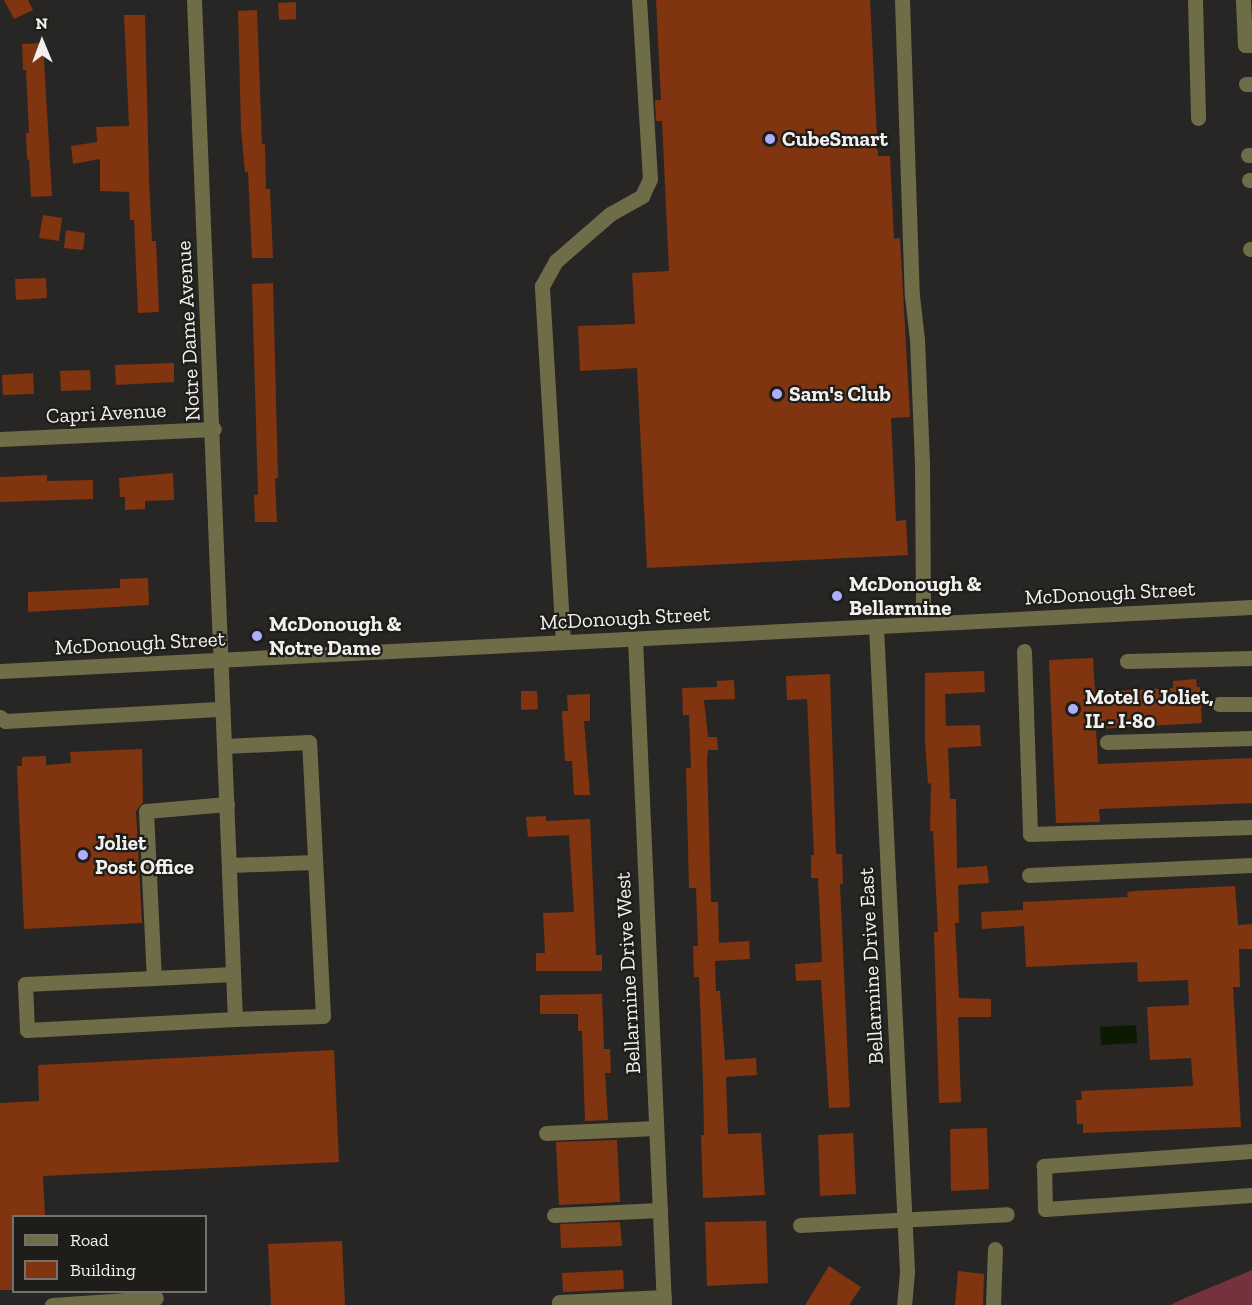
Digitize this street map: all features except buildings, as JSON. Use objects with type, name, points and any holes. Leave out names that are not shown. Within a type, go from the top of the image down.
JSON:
[{"type":"street","name":"Notre Dame Avenue","points":[[194,0],[235,1019]]},
{"type":"street","points":[[563,642],[542,286],[556,261],[610,214],[642,196],[650,179],[639,0]]},
{"type":"street","points":[[902,0],[912,296],[917,339],[922,464],[923,623]]},
{"type":"street","points":[[1195,0],[1198,118]]},
{"type":"street","points":[[1243,0],[1248,19],[1248,45]]},
{"type":"street","name":"Capri Avenue","points":[[0,439],[213,429]]},
{"type":"street","name":"McDonough Street","points":[[0,671],[1252,607]]},
{"type":"street","name":"Bellarmine Drive East","points":[[876,626],[907,1272],[904,1305]]},
{"type":"street","name":"Bellarmine Drive West","points":[[635,639],[664,1301]]},
{"type":"street","points":[[1024,651],[1030,834],[1252,827]]},
{"type":"street","points":[[1127,661],[1252,658]]},
{"type":"street","points":[[1219,705],[1252,704]]},
{"type":"street","points":[[0,717],[5,721],[223,709]]},
{"type":"street","points":[[1107,742],[1252,738]]},
{"type":"street","points":[[225,746],[309,742],[323,1016],[27,1030],[25,984],[233,974]]},
{"type":"street","points":[[154,978],[146,811],[227,804]]},
{"type":"street","points":[[229,865],[315,862]]},
{"type":"street","points":[[1029,875],[1252,865]]},
{"type":"street","points":[[546,1133],[656,1128]]},
{"type":"street","points":[[1252,1151],[1044,1166],[1045,1209],[1252,1196]]},
{"type":"street","points":[[554,1215],[660,1210]]},
{"type":"street","points":[[800,1225],[1007,1214]]},
{"type":"street","points":[[993,1305],[995,1249]]},
{"type":"street","points":[[52,1305],[156,1298]]},
{"type":"street","points":[[559,1302],[664,1301]]},
{"type":"shaded area","points":[[1136,1025],[1137,1043],[1101,1045],[1100,1027]]},
{"type":"shaded area","points":[[1252,1270],[1252,1305],[1170,1305],[1185,1298]]},
{"type":"place","name":"CubeSmart","points":[[770,139]]},
{"type":"place","name":"Sam's Club","points":[[777,394]]},
{"type":"place","name":"McDonough & Bellarmine","points":[[837,596]]},
{"type":"place","name":"McDonough & Notre Dame","points":[[257,636]]},
{"type":"place","name":"Motel 6 Joliet, IL - I-80","points":[[1073,709]]},
{"type":"place","name":"Joliet Post Office","points":[[83,855]]}]
